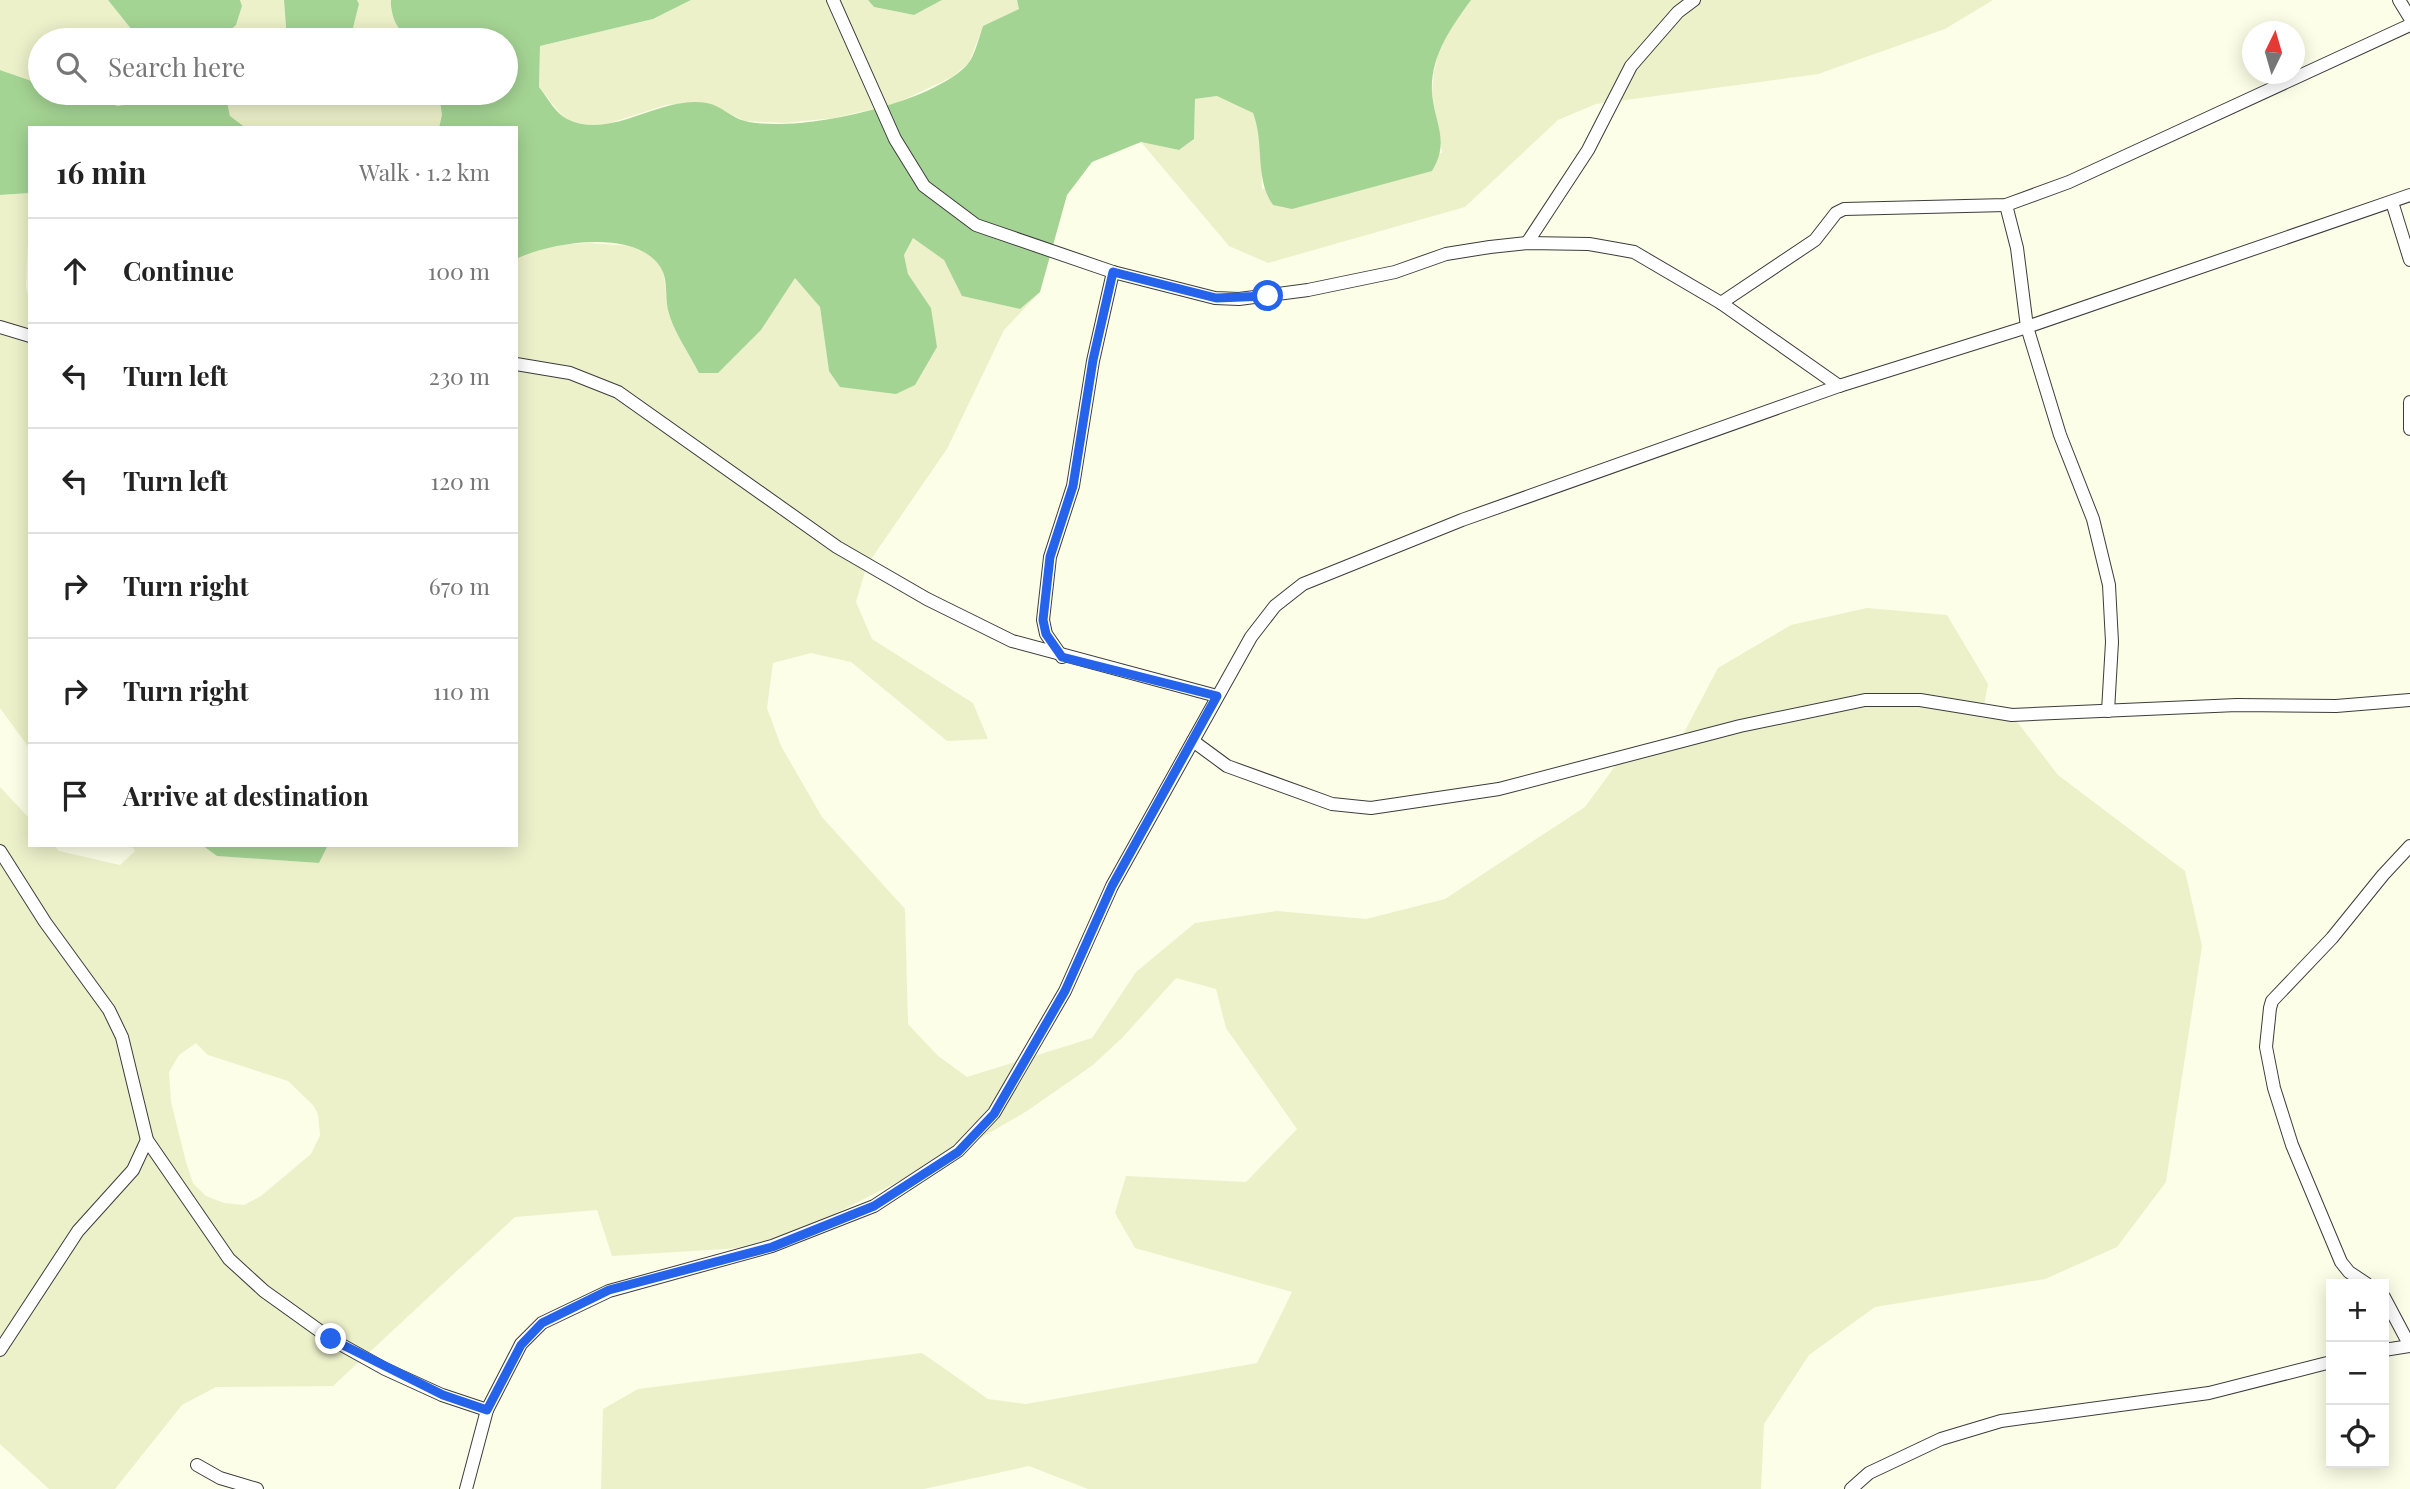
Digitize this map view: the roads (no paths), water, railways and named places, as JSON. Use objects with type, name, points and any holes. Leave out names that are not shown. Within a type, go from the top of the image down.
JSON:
[{"type":"street","points":[[833,0],[895,139],[924,186],[976,225],[1113,272],[1216,298],[1239,299],[1308,290],[1395,272],[1446,254],[1527,243],[1589,244],[1634,252],[1721,303],[1839,386]]},
{"type":"street","points":[[1527,243],[1588,150],[1631,66],[1678,12],[1694,0]]},
{"type":"street","points":[[2399,0],[2410,18]]},
{"type":"street","points":[[1721,303],[1815,240],[1836,213],[1844,209],[2006,205],[2069,182],[2410,25]]},
{"type":"street","points":[[466,1489],[487,1410],[521,1345],[542,1323],[609,1290],[772,1247],[874,1206],[958,1152],[994,1114],[1065,991],[1112,886],[1251,637],[1275,607],[1304,584],[1462,520],[1839,386],[2027,327],[2410,195]]},
{"type":"street","points":[[2392,202],[2410,260]]},
{"type":"street","points":[[2006,205],[2017,248],[2017,272],[2027,327],[2060,435],[2093,519],[2106,572],[2112,610],[2108,711]]},
{"type":"street","points":[[1062,657],[1046,634],[1043,620],[1050,557],[1073,486],[1093,360],[1113,272]]},
{"type":"street","points":[[0,327],[28,335]]},
{"type":"street","points":[[518,364],[570,373],[618,392],[836,547],[927,599],[1012,641],[1062,657],[1217,696]]},
{"type":"street","points":[[2410,402],[2410,429]]},
{"type":"street","points":[[1193,741],[1227,766],[1332,804],[1371,808],[1499,789],[1740,726],[1856,701],[1920,701],[2012,715],[2237,705],[2336,706],[2410,700]]},
{"type":"street","points":[[2360,1279],[2341,1262],[2292,1145],[2274,1088],[2266,1047],[2272,1001],[2308,964],[2410,846]]},
{"type":"street","points":[[0,851],[45,922],[109,1010],[122,1037],[147,1140],[229,1259],[264,1291],[331,1339],[385,1369],[443,1395],[487,1410]]},
{"type":"street","points":[[0,1350],[78,1231],[133,1170],[147,1140]]},
{"type":"street","points":[[133,1170],[159,1157]]},
{"type":"street","points":[[2389,1306],[2410,1346],[2389,1349]]},
{"type":"street","points":[[1851,1489],[1869,1474],[1941,1439],[2001,1421],[2209,1394],[2326,1363]]},
{"type":"street","points":[[197,1465],[220,1478],[257,1489]]}]
